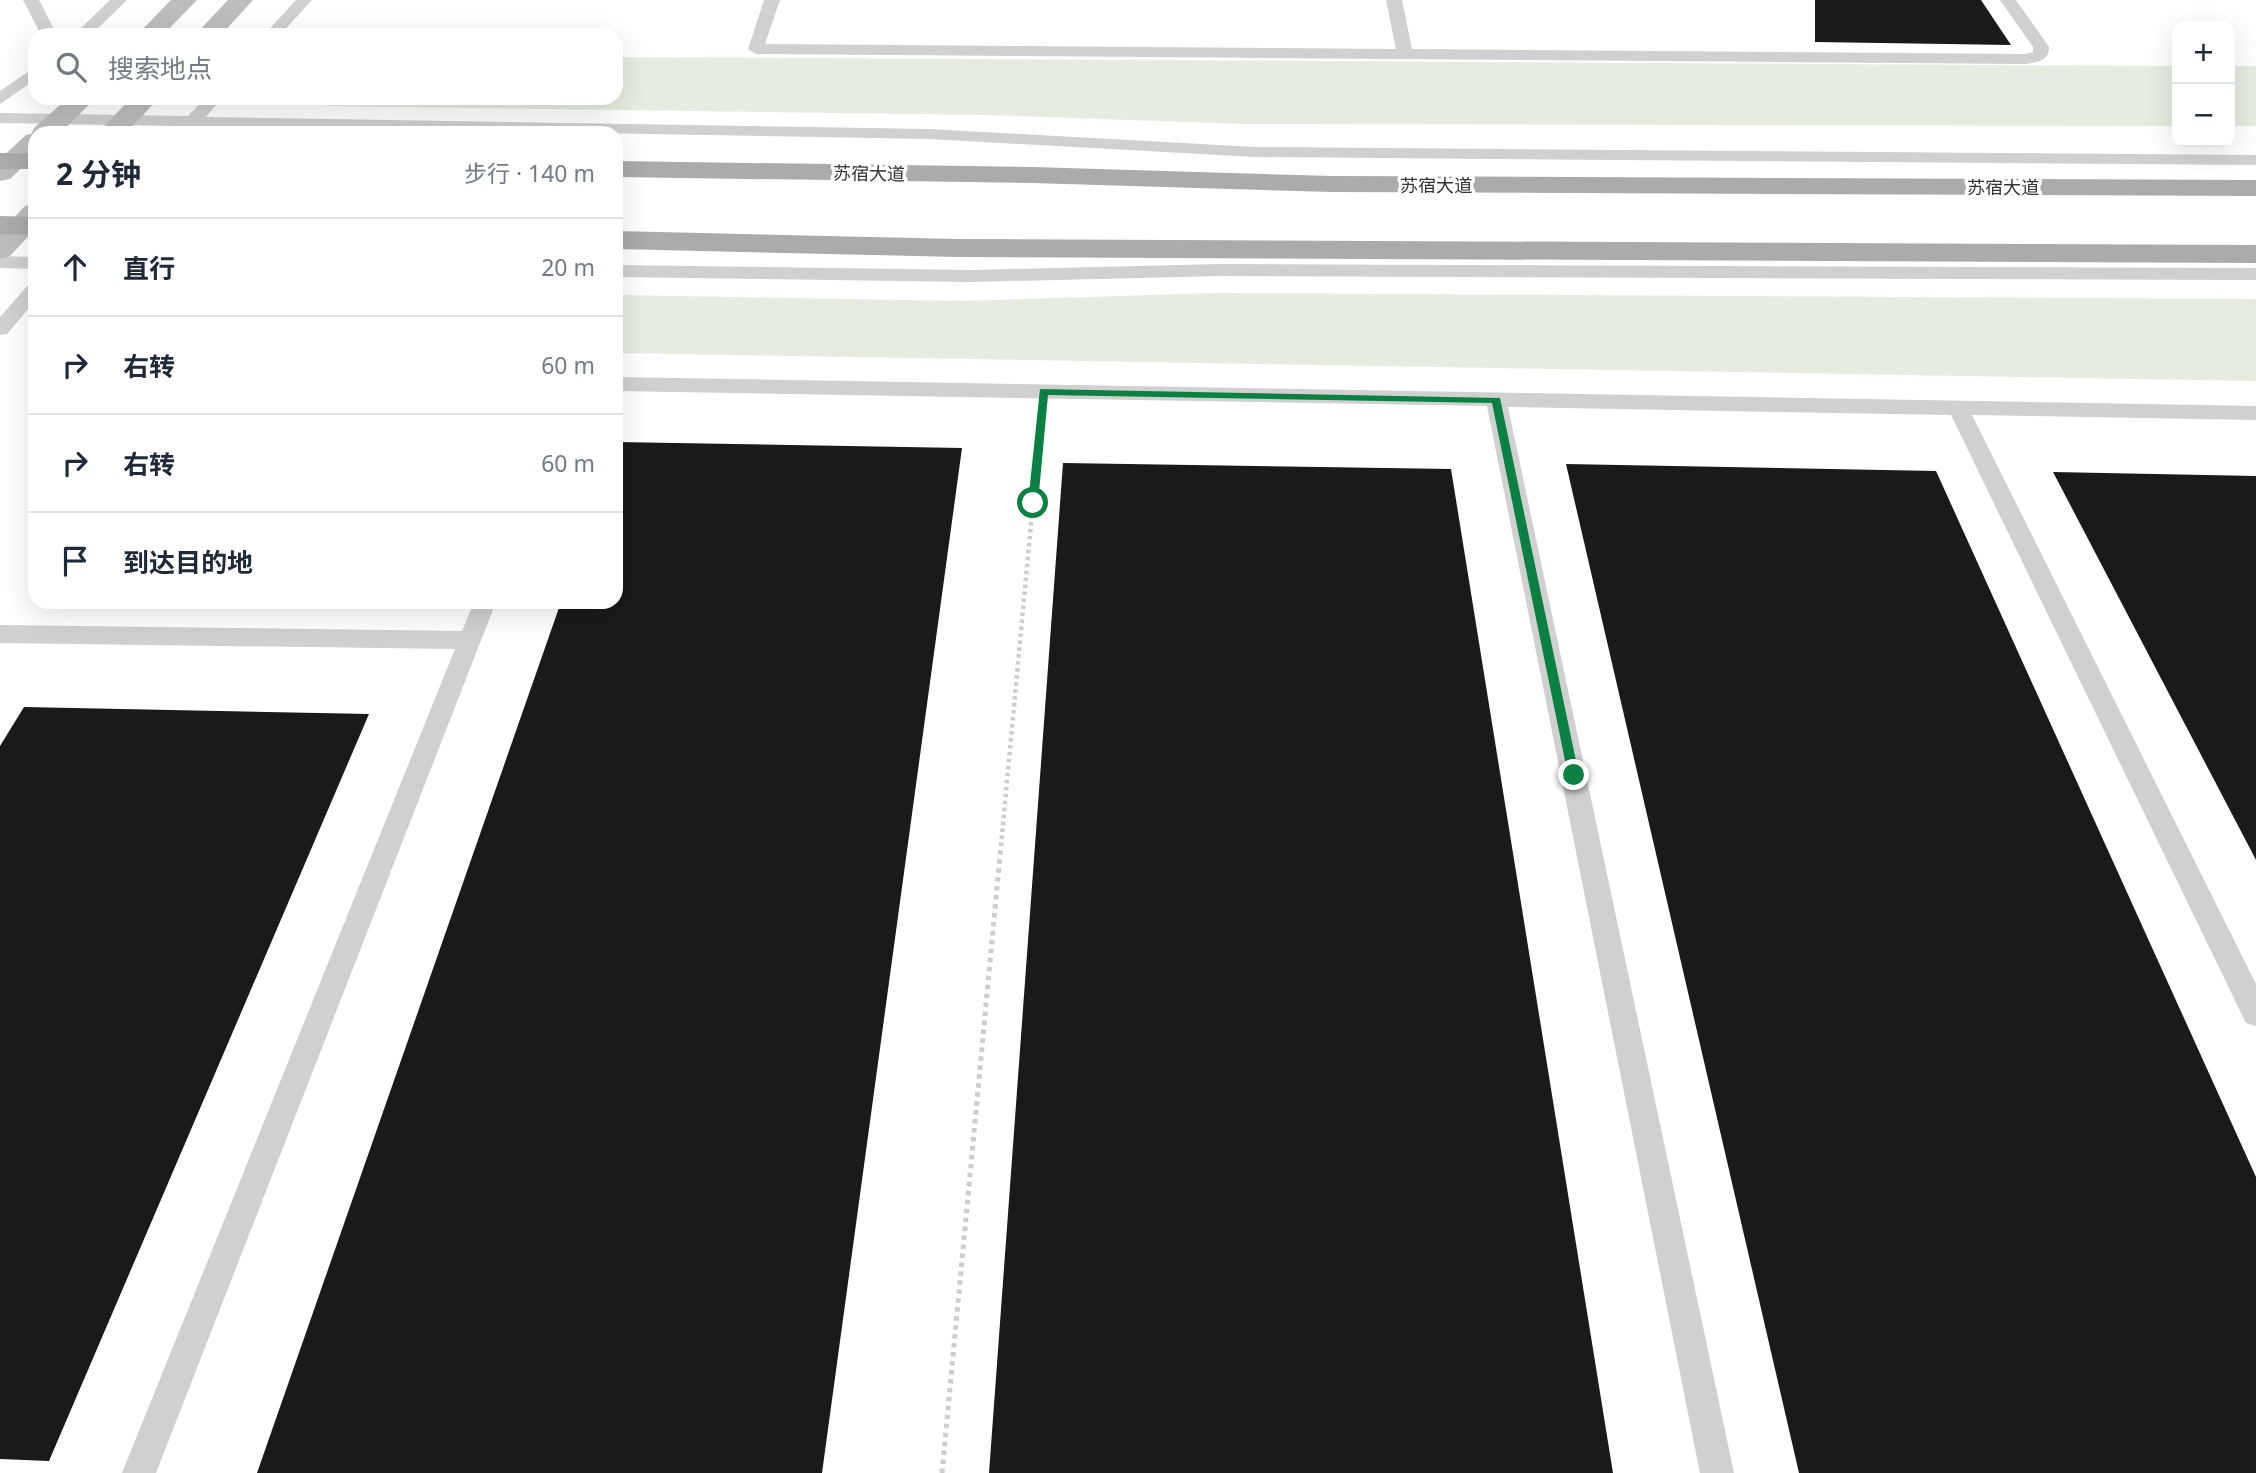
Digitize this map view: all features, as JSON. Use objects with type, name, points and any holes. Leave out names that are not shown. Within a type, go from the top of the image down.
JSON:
[{"type":"main road","points":[[156,28],[185,0]]},
{"type":"main road","points":[[214,28],[241,0]]},
{"type":"main road","points":[[53,126],[76,105]]},
{"type":"main road","points":[[118,126],[139,105]]},
{"type":"main road","points":[[12,164],[28,148]]},
{"type":"main road","name":"苏宿大道","points":[[623,169],[1032,175],[1346,184],[2256,188]]},
{"type":"main road","points":[[0,250],[23,223]]},
{"type":"main road","points":[[623,240],[972,248],[2256,254]]},
{"type":"lane","points":[[31,0],[45,28]]},
{"type":"lane","points":[[89,28],[119,0]]},
{"type":"lane","points":[[278,28],[304,0]]},
{"type":"lane","points":[[772,0],[756,49],[2013,59],[2041,55],[2041,47],[2008,0]]},
{"type":"lane","points":[[1394,0],[1405,54]]},
{"type":"lane","points":[[0,99],[28,77]]},
{"type":"lane","points":[[187,126],[207,105]]},
{"type":"lane","points":[[0,118],[53,126],[118,126]]},
{"type":"lane","points":[[623,131],[929,134],[1255,152],[2256,160]]},
{"type":"lane","points":[[0,262],[28,263]]},
{"type":"lane","points":[[623,271],[971,275],[1221,270],[2256,274]]},
{"type":"lane","points":[[0,329],[28,297]]},
{"type":"lane","points":[[623,384],[2256,413]]},
{"type":"lane","points":[[1496,400],[1717,1473]]},
{"type":"lane","points":[[1958,408],[2256,1013]]},
{"type":"lane","points":[[139,1473],[482,609]]},
{"type":"lane","points":[[0,634],[470,640]]},
{"type":"path","points":[[943,1473],[1044,392]]},
{"type":"shaded area","points":[[623,57],[2172,66],[2172,126],[1245,124],[986,115],[327,105],[623,105]]},
{"type":"shaded area","points":[[2235,66],[2256,66],[2256,126],[2235,126]]},
{"type":"shaded area","points":[[1215,293],[2256,299],[2256,381],[623,353],[623,295],[961,301]]},
{"type":"building","points":[[1815,0],[1981,0],[2011,45],[1815,42]]},
{"type":"building","points":[[623,442],[962,448],[822,1473],[257,1473],[559,609],[623,609]]},
{"type":"building","points":[[1063,463],[1451,469],[1613,1473],[989,1473]]},
{"type":"building","points":[[1566,464],[1936,471],[2256,1177],[2256,1473],[1799,1473]]},
{"type":"building","points":[[2053,472],[2256,476],[2256,860]]},
{"type":"building","points":[[24,707],[369,714],[49,1461],[0,1459],[0,746]]},
{"type":"route","points":[[1033,503],[1044,392],[1496,400],[1574,775]]}]
